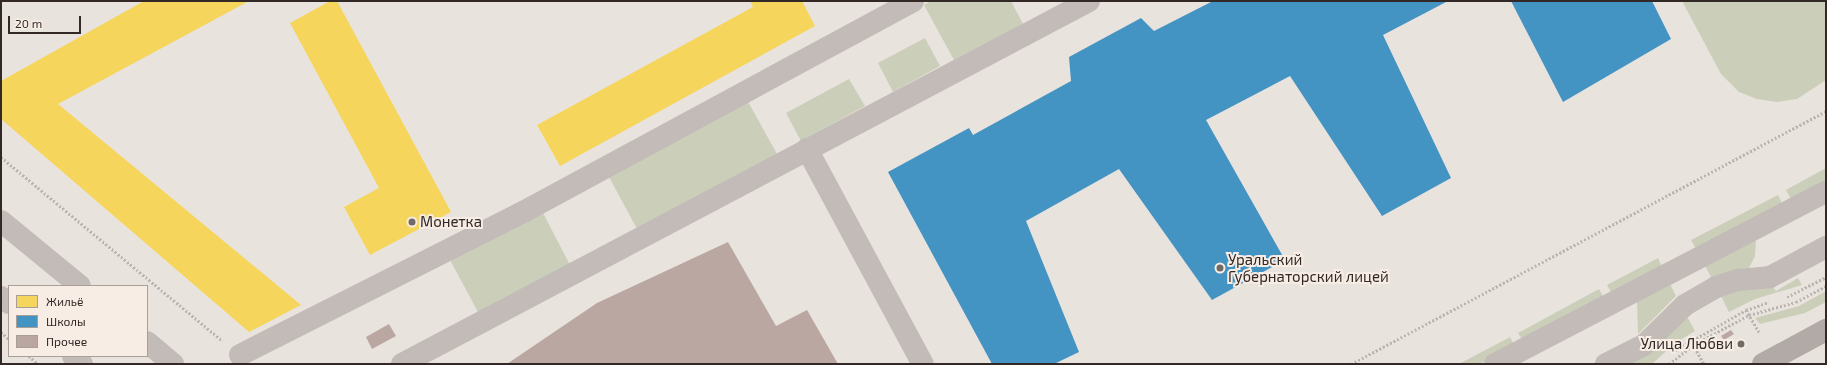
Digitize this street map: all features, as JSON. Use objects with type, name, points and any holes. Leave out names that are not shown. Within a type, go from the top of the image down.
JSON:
[{"type":"main road","points":[[1763,364],[1826,330]]},
{"type":"street","points":[[240,355],[525,211],[913,1]]},
{"type":"street","points":[[402,364],[1088,1]]},
{"type":"street","points":[[807,149],[924,364]]},
{"type":"street","points":[[1495,364],[1826,192]]},
{"type":"street","points":[[1,221],[79,285]]},
{"type":"street","points":[[1606,364],[1644,345],[1684,304],[1716,287],[1738,280],[1770,277],[1826,247]]},
{"type":"street","points":[[148,343],[173,364]]},
{"type":"street","points":[[74,357],[82,364]]},
{"type":"path","points":[[1351,364],[1826,111]]},
{"type":"path","points":[[1,156],[240,355]]},
{"type":"path","points":[[1782,298],[1826,277]]},
{"type":"path","points":[[1669,364],[1693,345],[1749,315],[1796,302],[1826,286]]},
{"type":"path","points":[[1669,354],[1691,340],[1746,310],[1775,300]]},
{"type":"path","points":[[1746,310],[1760,333]]},
{"type":"path","points":[[1691,340],[1704,364]]},
{"type":"path","points":[[30,357],[38,364]]},
{"type":"green space","points":[[931,1],[1011,1],[1023,24],[954,60],[924,5]]},
{"type":"green space","points":[[1682,1],[1826,1],[1826,80],[1797,99],[1777,102],[1757,99],[1739,92],[1721,74]]},
{"type":"green space","points":[[925,38],[940,66],[893,92],[878,63]]},
{"type":"green space","points":[[849,79],[865,106],[801,141],[786,113]]},
{"type":"green space","points":[[746,98],[777,154],[637,229],[607,173]]},
{"type":"green space","points":[[1826,168],[1826,180],[1791,199],[1786,190]]},
{"type":"green space","points":[[1778,195],[1782,203],[1696,249],[1691,240]]},
{"type":"green space","points":[[541,209],[570,265],[479,314],[449,258]]},
{"type":"green space","points":[[1756,239],[1755,256],[1749,268],[1711,277],[1704,264]]},
{"type":"green space","points":[[1658,258],[1662,267],[1612,294],[1607,285]]},
{"type":"green space","points":[[1798,278],[1802,285],[1755,299],[1729,312],[1720,294],[1771,285],[1776,291]]},
{"type":"green space","points":[[1669,282],[1676,296],[1638,334],[1637,301]]},
{"type":"green space","points":[[1599,289],[1604,298],[1523,341],[1518,333]]},
{"type":"green space","points":[[1826,291],[1826,302],[1805,313],[1760,324],[1755,318],[1799,306]]},
{"type":"green space","points":[[1685,313],[1695,331],[1675,343],[1652,364],[1622,364]]},
{"type":"green space","points":[[1510,337],[1514,345],[1480,364],[1459,364]]},
{"type":"building: Жильё","points":[[144,1],[249,1],[58,104],[301,305],[249,332],[1,119],[1,81]]},
{"type":"building: Жильё","points":[[330,1],[337,1],[451,212],[370,255],[344,207],[379,188],[290,23]]},
{"type":"building: Жильё","points":[[750,1],[802,1],[815,26],[560,166],[537,125],[753,7]]},
{"type":"building: Школы","points":[[1213,1],[1448,1],[1383,35],[1451,178],[1382,216],[1290,76],[1206,120],[1285,260],[1212,300],[1119,169],[1026,221],[1079,352],[1054,364],[992,364],[888,172],[969,128],[973,135],[1071,81],[1069,57],[1141,18],[1154,31]]},
{"type":"building: Школы","points":[[1511,1],[1652,1],[1671,39],[1563,102]]},
{"type":"building: Прочее","points":[[728,242],[776,326],[807,310],[838,364],[507,364],[597,303]]},
{"type":"building: Прочее","points":[[389,324],[396,336],[372,349],[366,337]]},
{"type":"building: Прочее","points":[[1731,330],[1734,334],[1724,340],[1721,336]]},
{"type":"place","name":"Монетка","points":[[412,222]]},
{"type":"place","name":"Уральский Губернаторский лицей","points":[[1220,268]]},
{"type":"place","name":"Улица Любви","points":[[1741,344]]}]
